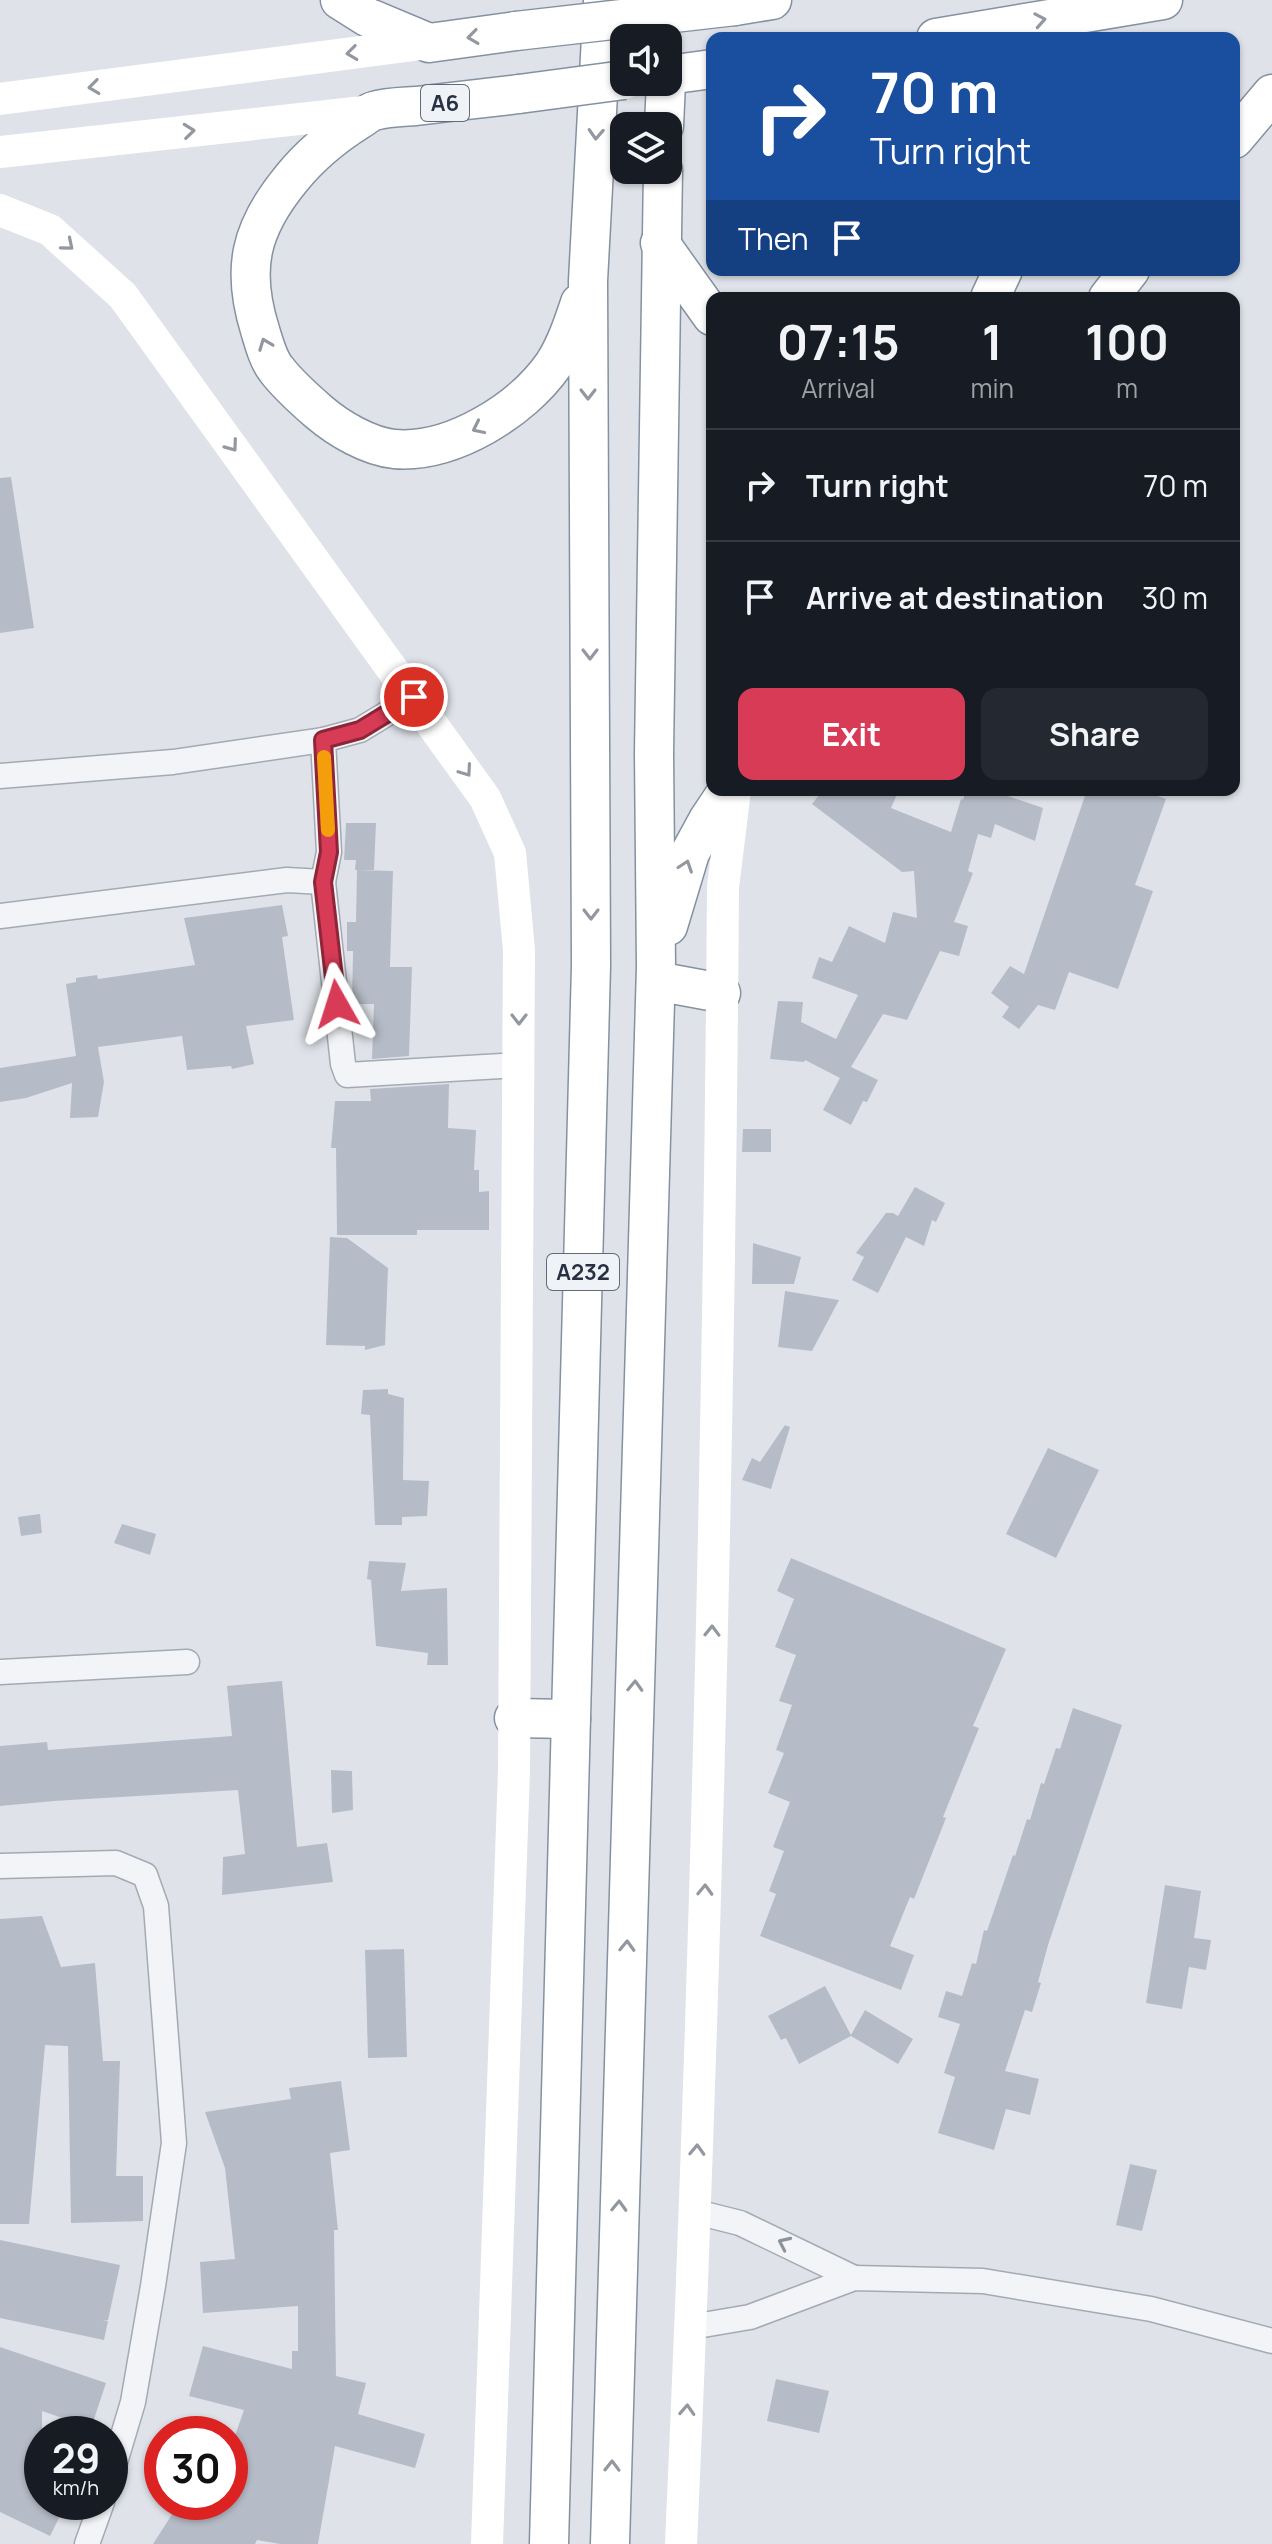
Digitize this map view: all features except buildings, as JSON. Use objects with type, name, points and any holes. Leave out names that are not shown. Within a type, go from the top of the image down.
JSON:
[{"type":"highway","points":[[340,0],[367,17],[429,43],[772,0]]},
{"type":"highway","name":"A232","points":[[549,2544],[591,966],[588,281],[603,0]]},
{"type":"highway","points":[[667,24],[668,0]]},
{"type":"highway","points":[[972,32],[1163,0]]},
{"type":"highway","points":[[682,73],[706,70]]},
{"type":"highway","name":"A6","points":[[372,111],[610,82]]},
{"type":"highway","points":[[1240,132],[1272,94]]},
{"type":"highway","points":[[372,111],[324,143],[285,185],[264,216],[254,246],[249,278],[264,344],[275,368],[302,398],[331,421],[359,438],[392,449],[421,448],[455,439],[498,418],[531,390],[553,364],[569,335],[588,281]]},
{"type":"highway","name":"A232","points":[[610,2544],[656,974],[654,753],[662,184]]},
{"type":"highway","points":[[660,243],[706,308]]},
{"type":"highway","points":[[1113,292],[1125,276]]},
{"type":"highway","points":[[721,993],[656,974],[690,853],[724,796]]},
{"type":"highway","points":[[514,1718],[571,1719]]},
{"type":"main road","points":[[0,99],[429,43]]},
{"type":"main road","points":[[0,152],[372,111]]},
{"type":"main road","points":[[0,210],[50,230],[123,296],[485,798],[510,853],[519,950],[514,1718],[487,2544]]},
{"type":"main road","points":[[681,2544],[696,2212],[712,1638],[723,887],[734,796]]},
{"type":"street","points":[[0,776],[173,762],[323,740],[360,730],[414,697]]},
{"type":"street","points":[[323,740],[329,852],[323,882],[343,1064],[347,1075],[519,1065]]},
{"type":"street","points":[[0,916],[287,880],[323,882]]},
{"type":"street","points":[[0,1672],[187,1662]]},
{"type":"street","points":[[0,1866],[116,1863],[145,1875],[156,1906],[174,2143],[153,2286],[128,2419]]},
{"type":"street","points":[[696,2212],[740,2223],[854,2278]]},
{"type":"street","points":[[691,2327],[750,2317],[854,2278],[983,2281],[1151,2309],[1272,2341]]},
{"type":"street","points":[[87,2544],[96,2520]]},
{"type":"slow traffic","points":[[324,757],[328,830]]},
{"type":"route","points":[[337,1004],[323,882],[329,852],[323,740],[360,730],[414,697]]}]
